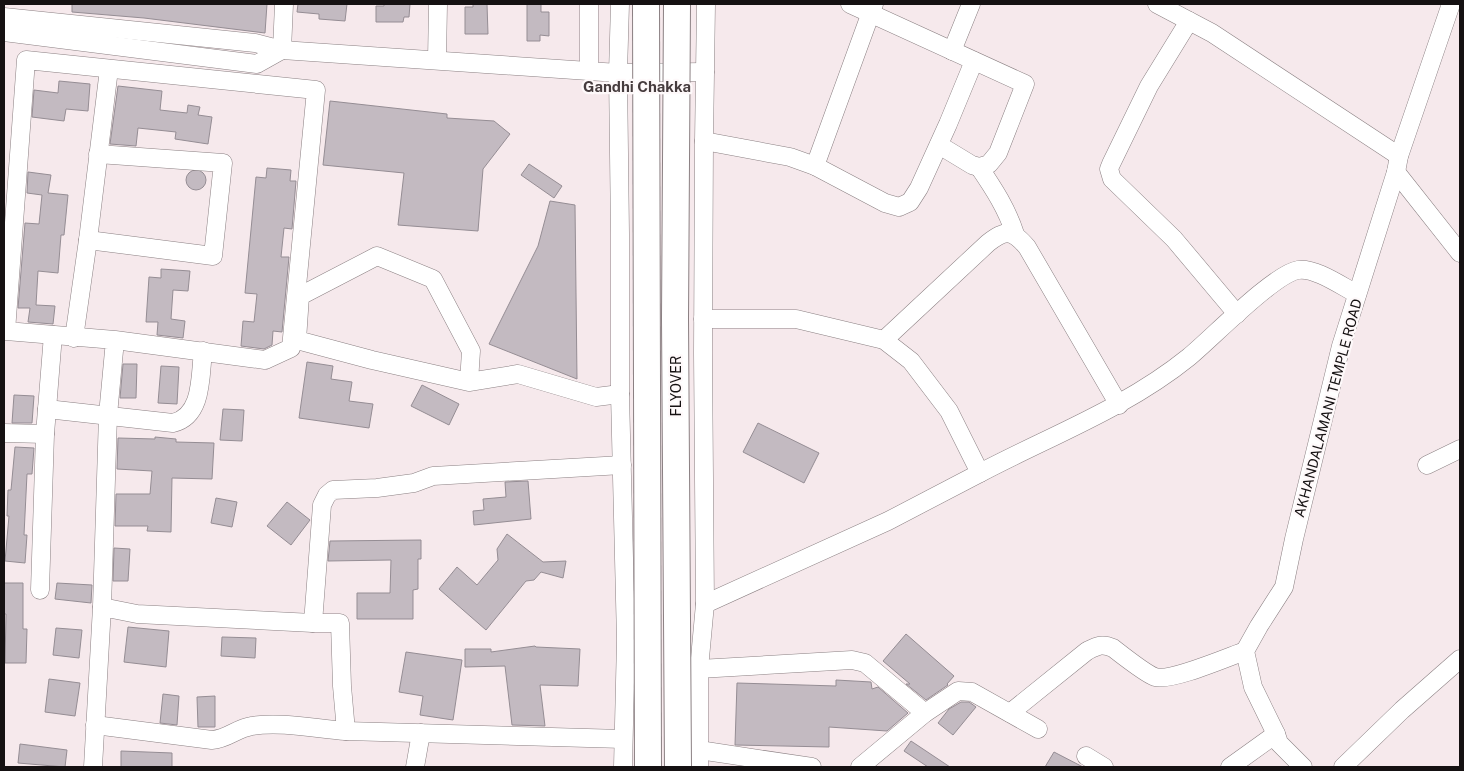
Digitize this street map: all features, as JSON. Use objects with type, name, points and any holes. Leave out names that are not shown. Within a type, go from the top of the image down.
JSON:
[{"type":"highway","name":"FLYOVER","points":[[646,4],[648,767]]},
{"type":"highway","name":"FLYOVER","points":[[678,4],[675,329],[678,767]]},
{"type":"street","points":[[282,50],[284,4]]},
{"type":"street","points":[[437,60],[438,4]]},
{"type":"street","points":[[589,4],[589,71]]},
{"type":"street","points":[[620,4],[618,73],[620,394],[626,640],[623,767]]},
{"type":"street","points":[[706,4],[703,319],[705,604],[699,668],[699,758],[812,767]]},
{"type":"street","points":[[850,4],[872,8],[952,51],[1025,84],[998,153],[989,164],[979,167],[972,165],[939,145]]},
{"type":"street","points":[[952,51],[971,4]]},
{"type":"street","points":[[1157,4],[1212,33],[1398,164],[1460,253]]},
{"type":"street","name":"AKHANDALAMANI TEMPLE ROAD","points":[[1245,651],[1284,587],[1341,346],[1398,164],[1454,6]]},
{"type":"street","points":[[815,166],[872,8]]},
{"type":"street","points":[[4,17],[255,43],[282,50],[618,73],[705,72]]},
{"type":"street","points":[[1189,21],[1149,86],[1111,164],[1110,174],[1122,190],[1174,239],[1237,314]]},
{"type":"street","points":[[4,32],[257,64],[282,50]]},
{"type":"street","points":[[132,71],[135,48]]},
{"type":"street","points":[[26,60],[109,69],[316,90],[291,348],[265,360],[115,340],[74,338],[6,330],[26,60]]},
{"type":"street","points":[[704,140],[790,157],[815,166],[885,203],[899,207],[910,202],[914,195],[939,145],[974,61]]},
{"type":"street","points":[[74,338],[109,69]]},
{"type":"street","points":[[88,240],[213,256],[223,162],[98,154]]},
{"type":"street","points":[[979,167],[1000,199],[1009,216],[1015,234],[1027,247],[1119,405]]},
{"type":"street","points":[[884,340],[988,243],[1004,233],[1015,234]]},
{"type":"street","points":[[469,382],[471,351],[433,279],[377,256],[300,296],[297,340],[372,360],[469,382],[518,374],[596,396],[620,394]]},
{"type":"street","points":[[705,604],[888,521],[1119,405],[1189,358],[1237,314],[1281,278],[1298,270],[1314,272],[1357,294]]},
{"type":"street","points":[[703,319],[796,319],[884,340],[911,361],[949,411],[980,474]]},
{"type":"street","points":[[40,590],[47,409],[53,336]]},
{"type":"street","points":[[93,767],[102,607],[108,415],[115,340]]},
{"type":"street","points":[[47,409],[173,423],[181,421],[194,408],[197,399],[203,351]]},
{"type":"street","points":[[4,433],[46,434]]},
{"type":"street","points":[[1426,465],[1460,449]]},
{"type":"street","points":[[313,623],[322,505],[327,495],[333,490],[414,483],[433,476],[622,464]]},
{"type":"street","points":[[102,607],[137,614],[340,623],[346,731]]},
{"type":"street","points":[[1010,713],[1087,651],[1101,644],[1113,648],[1155,677],[1165,678],[1245,651],[1253,686],[1279,743],[1303,767]]},
{"type":"street","points":[[1343,767],[1402,710],[1460,659]]},
{"type":"street","points":[[699,668],[852,660],[865,663],[925,713]]},
{"type":"street","points":[[860,767],[925,713],[958,691],[972,692],[1038,729]]},
{"type":"street","points":[[95,725],[212,740],[230,736],[251,726],[272,725],[346,731],[421,734],[623,739]]},
{"type":"street","points":[[415,767],[421,734]]},
{"type":"street","points":[[1230,767],[1276,734]]},
{"type":"street","points":[[1086,756],[1104,767]]},
{"type":"building","points":[[72,4],[267,4],[265,33],[144,18],[72,12]]},
{"type":"building","points":[[298,4],[347,4],[345,21],[319,19],[319,14],[297,12]]},
{"type":"building","points":[[384,4],[410,4],[409,17],[404,17],[403,22],[376,22],[376,6],[384,6]]},
{"type":"building","points":[[473,4],[487,4],[488,34],[465,34],[465,7],[473,7]]},
{"type":"building","points":[[527,4],[541,4],[541,12],[549,12],[549,36],[540,35],[540,41],[527,41]]},
{"type":"building","points":[[59,81],[90,84],[88,111],[66,109],[64,121],[32,117],[34,90],[58,93]]},
{"type":"building","points":[[118,86],[162,91],[160,110],[187,113],[188,105],[200,107],[198,115],[212,117],[208,144],[175,139],[176,132],[138,128],[136,146],[110,144]]},
{"type":"building","points":[[330,101],[447,114],[447,118],[494,121],[510,134],[483,169],[478,231],[398,225],[404,173],[323,165]]},
{"type":"building","points":[[529,164],[562,186],[554,198],[521,175]]},
{"type":"building","points":[[267,168],[291,170],[290,181],[296,181],[292,229],[284,228],[281,257],[289,257],[282,332],[273,331],[272,345],[264,349],[241,346],[243,321],[254,322],[257,294],[245,293],[256,177],[266,178]]},
{"type":"building","points":[[196,170],[203,173],[206,180],[203,187],[196,190],[189,187],[186,180],[189,173]]},
{"type":"building","points":[[28,172],[51,175],[48,193],[68,195],[64,235],[61,235],[58,273],[38,271],[36,305],[55,306],[53,324],[28,322],[30,308],[18,308],[25,223],[39,224],[42,195],[27,193]]},
{"type":"building","points":[[550,201],[575,205],[577,379],[489,344],[538,246]]},
{"type":"building","points":[[161,269],[190,271],[188,291],[173,290],[171,319],[185,321],[183,338],[157,335],[158,322],[146,322],[149,277],[161,278]]},
{"type":"building","points":[[307,362],[333,366],[331,379],[352,382],[349,401],[373,404],[369,428],[299,418]]},
{"type":"building","points":[[123,364],[137,364],[136,398],[120,398]]},
{"type":"building","points":[[161,366],[179,367],[177,404],[158,403]]},
{"type":"building","points":[[422,385],[459,404],[449,425],[411,406]]},
{"type":"building","points":[[14,395],[34,396],[32,423],[12,423]]},
{"type":"building","points":[[223,409],[244,410],[242,441],[220,440]]},
{"type":"building","points":[[758,423],[819,453],[804,483],[743,452]]},
{"type":"building","points":[[155,437],[176,439],[176,442],[214,443],[212,479],[172,478],[171,532],[147,531],[148,526],[115,526],[116,494],[150,494],[152,471],[117,469],[118,438],[155,439]]},
{"type":"building","points":[[15,447],[34,448],[32,474],[27,474],[24,535],[27,535],[25,563],[5,561],[9,516],[7,516],[8,490],[11,490]]},
{"type":"building","points":[[528,481],[531,519],[474,525],[473,511],[484,510],[483,499],[506,497],[505,482]]},
{"type":"building","points":[[216,498],[237,502],[232,527],[211,523]]},
{"type":"building","points":[[287,502],[310,520],[291,545],[267,526]]},
{"type":"building","points":[[507,534],[543,562],[566,561],[563,578],[541,572],[534,580],[526,581],[486,630],[439,589],[457,567],[477,585],[498,560],[497,549]]},
{"type":"building","points":[[421,540],[421,559],[418,559],[418,589],[413,590],[413,619],[357,619],[357,593],[390,593],[391,560],[328,561],[330,541]]},
{"type":"building","points":[[114,548],[130,549],[128,581],[113,581]]},
{"type":"building","points":[[4,583],[23,583],[23,629],[27,629],[26,663],[5,663],[6,614],[4,614]]},
{"type":"building","points":[[57,583],[92,585],[91,603],[55,599]]},
{"type":"building","points":[[128,627],[169,631],[166,667],[124,662]]},
{"type":"building","points":[[56,628],[82,630],[79,658],[53,655]]},
{"type":"building","points":[[906,634],[954,676],[948,685],[926,700],[906,684],[910,684],[883,661]]},
{"type":"building","points":[[222,637],[256,638],[255,658],[221,656]]},
{"type":"building","points":[[535,646],[580,649],[578,686],[540,685],[545,726],[512,725],[505,666],[465,667],[465,649],[491,649],[491,652]]},
{"type":"building","points":[[406,652],[462,660],[453,720],[420,715],[423,696],[399,692]]},
{"type":"building","points":[[49,679],[80,683],[75,716],[45,712]]},
{"type":"building","points":[[836,680],[871,682],[872,689],[878,687],[908,713],[887,731],[829,727],[829,747],[735,745],[737,683],[836,686]]},
{"type":"building","points":[[163,694],[179,696],[177,725],[160,723]]},
{"type":"building","points":[[215,696],[215,727],[198,727],[197,697]]},
{"type":"building","points":[[961,702],[969,702],[976,707],[953,735],[938,723],[949,709]]},
{"type":"building","points":[[911,741],[950,767],[928,767],[904,751]]},
{"type":"building","points":[[20,744],[67,750],[65,767],[18,763]]},
{"type":"building","points":[[121,751],[172,753],[172,767],[121,767]]},
{"type":"building","points":[[1054,752],[1083,767],[1045,767]]},
{"type":"district","name":"Gandhi Chakka","points":[[637,86]]}]
